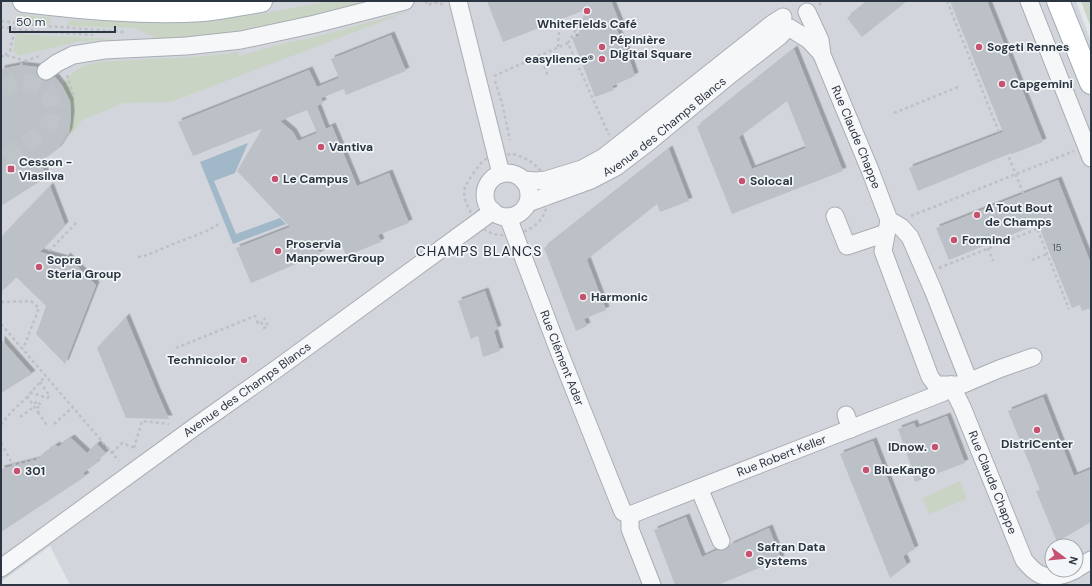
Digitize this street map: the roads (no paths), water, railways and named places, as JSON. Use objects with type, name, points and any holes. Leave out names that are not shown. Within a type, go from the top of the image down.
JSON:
[{"type":"main road","points":[[24,1],[91,9],[155,11],[204,10],[261,1]]},
{"type":"main road","points":[[1058,1],[1091,83]]},
{"type":"street","points":[[46,72],[57,63],[73,55],[104,50],[186,46],[241,40],[315,24],[405,1]]},
{"type":"street","points":[[458,1],[496,156],[502,174]]},
{"type":"street","points":[[1029,1],[1089,152]]},
{"type":"street","points":[[787,24],[799,23],[806,15],[801,5]]},
{"type":"street","name":"Rue Claude Chappe","points":[[801,5],[820,40],[822,55],[870,170],[890,225],[883,251],[930,377],[936,385],[959,384]]},
{"type":"street","name":"Avenue des Champs Blancs","points":[[528,203],[547,188],[604,157],[772,24],[787,24]]},
{"type":"street","name":"Rue Claude Chappe","points":[[787,24],[808,40],[822,55]]},
{"type":"street","name":"Avenue des Champs Blancs","points":[[523,180],[536,181],[547,188],[591,180],[616,167],[780,36],[787,24]]},
{"type":"street","points":[[502,174],[511,174],[520,177],[523,180],[529,193],[528,203],[520,213],[516,215],[500,214],[488,204],[486,200],[487,186],[493,179],[502,174]]},
{"type":"street","name":"Avenue des Champs Blancs","points":[[1,568],[477,222],[500,214]]},
{"type":"street","name":"Rue Clément Ader","points":[[500,214],[515,235],[618,500],[623,512],[630,515]]},
{"type":"street","points":[[836,216],[847,246],[863,240],[890,225]]},
{"type":"street","name":"Rue Claude Chappe","points":[[890,225],[901,227],[910,237],[926,273],[966,374],[959,384],[962,407],[1024,560],[1040,575],[1044,575]]},
{"type":"street","name":"Rue Robert Keller","points":[[630,515],[699,488],[848,422],[944,392],[959,384],[1033,357]]},
{"type":"street","points":[[699,488],[721,541]]},
{"type":"street","points":[[630,515],[630,529],[652,585]]},
{"type":"water","points":[[248,143],[235,173],[214,181],[236,234],[280,218],[286,224],[233,244],[200,162]]},
{"type":"tunnel","points":[[1,90],[19,81],[32,83],[42,87],[49,94],[53,105],[52,118],[46,130],[1,160]]},
{"type":"place","name":"WhiteFields Café","points":[[587,11]]},
{"type":"place","name":"Pépinière Digital Square","points":[[602,47]]},
{"type":"place","name":"Sogeti Rennes","points":[[979,47]]},
{"type":"place","name":"easylience®","points":[[602,59]]},
{"type":"place","name":"Capgemini","points":[[1002,84]]},
{"type":"place","name":"Vantiva","points":[[321,147]]},
{"type":"place","name":"Cesson - Viasilva","points":[[11,169]]},
{"type":"place","name":"Le Campus","points":[[275,179]]},
{"type":"place","name":"Solocal","points":[[742,181]]},
{"type":"place","name":"A Tout Bout de Champs","points":[[977,215]]},
{"type":"place","name":"Formind","points":[[954,240]]},
{"type":"place","name":"Proservia ManpowerGroup","points":[[278,251]]},
{"type":"place","name":"Sopra Steria Group","points":[[39,267]]},
{"type":"place","name":"Harmonic","points":[[583,297]]},
{"type":"place","name":"Technicolor","points":[[244,360]]},
{"type":"place","name":"DistriCenter","points":[[1037,430]]},
{"type":"place","name":"IDnow.","points":[[935,447]]},
{"type":"place","name":"BlueKango","points":[[866,470]]},
{"type":"place","name":"301","points":[[17,471]]},
{"type":"place","name":"Safran Data Systems","points":[[749,554]]},
{"type":"district","name":"CHAMPS BLANCS","points":[[479,251]]}]
